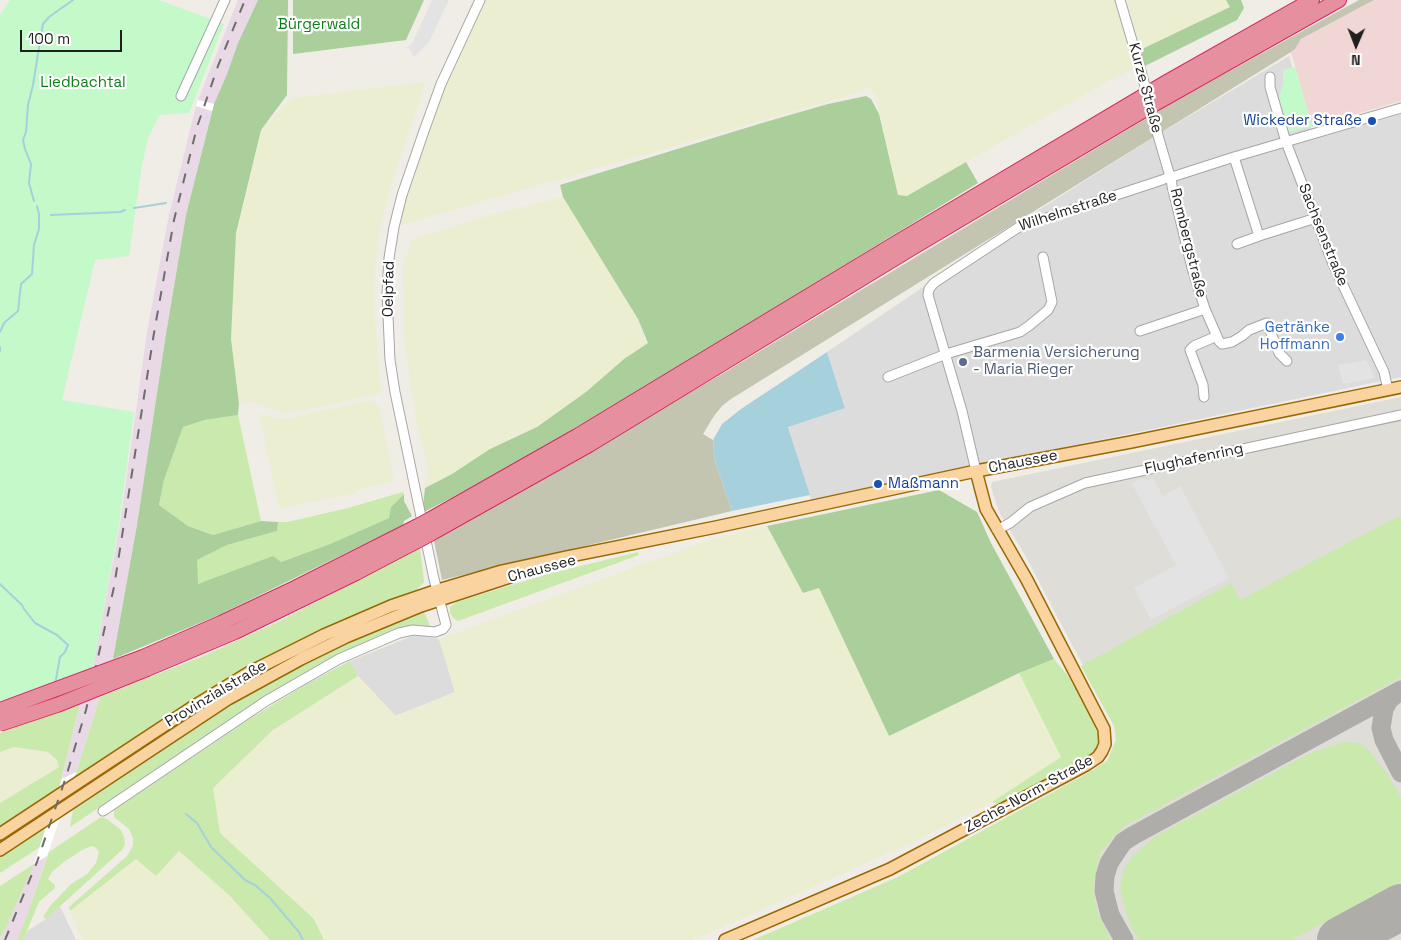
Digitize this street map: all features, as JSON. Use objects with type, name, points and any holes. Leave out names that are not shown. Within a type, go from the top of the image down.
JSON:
[{"type":"highway","points":[[0,710],[145,663],[243,628],[356,574],[430,526],[901,240],[1176,77],[1312,0]]},
{"type":"highway","points":[[430,526],[597,440],[937,233],[1136,115],[1339,0]]},
{"type":"highway","points":[[0,724],[57,705],[145,663]]},
{"type":"main road","name":"Chaussee","points":[[439,595],[646,542],[976,471],[1138,441],[1401,387]]},
{"type":"main road","name":"Zeche-Norm-Straße","points":[[725,940],[890,869],[1086,765],[1098,757],[1102,751],[1105,744],[1104,729],[1027,580],[986,508],[976,471]]},
{"type":"main road","name":"Provinzialstraße","points":[[0,834],[191,708],[250,672],[324,635],[391,606],[439,595]]},
{"type":"main road","name":"Provinzialstraße","points":[[0,850],[228,700],[346,637],[439,595]]},
{"type":"street","points":[[182,96],[225,0]]},
{"type":"street","name":"Oelpfad","points":[[439,595],[395,392],[390,360],[387,294],[389,258],[402,194],[424,130],[441,84],[480,0]]},
{"type":"street","name":"Kurze Straße","points":[[1120,0],[1171,176]]},
{"type":"street","name":"Sachsenstraße","points":[[1270,77],[1270,86],[1286,142],[1344,288],[1384,372],[1388,390]]},
{"type":"street","name":"Wilhelmstraße","points":[[976,471],[962,411],[928,295],[929,289],[934,283],[1016,228],[1171,176],[1401,108]]},
{"type":"street","points":[[1234,157],[1260,236]]},
{"type":"street","name":"Rombergstraße","points":[[1171,176],[1192,268],[1205,309],[1217,336]]},
{"type":"street","points":[[1237,244],[1316,218]]},
{"type":"street","points":[[888,377],[946,354],[1020,332],[1048,310],[1052,302],[1043,257]]},
{"type":"street","name":"Rombergstraße","points":[[1140,331],[1205,309]]},
{"type":"street","points":[[1204,396],[1203,385],[1190,350],[1194,346],[1217,336],[1220,343],[1229,343],[1249,330],[1267,323],[1279,352],[1287,362]]},
{"type":"street","name":"Flughafenring","points":[[997,530],[1010,523],[1030,507],[1061,492],[1094,480],[1401,415]]},
{"type":"street","points":[[103,811],[266,701],[339,659],[399,634],[413,630],[435,632],[443,629],[446,625],[446,620],[439,595]]},
{"type":"shaded area","points":[[238,0],[258,0],[238,43],[214,104],[198,100]]},
{"type":"shaded area","points":[[432,0],[449,0],[429,42],[414,57],[408,47],[413,42]]},
{"type":"shaded area","points":[[480,0],[1117,0],[1136,68],[1108,81],[907,196],[898,195],[876,97],[869,87],[854,94],[394,227],[424,131]]},
{"type":"shaded area","points":[[1127,0],[1226,0],[1231,7],[1140,50]]},
{"type":"shaded area","points":[[1359,0],[1374,0],[1301,39],[1291,52],[722,406],[703,434],[713,440],[715,461],[732,511],[442,580],[434,541],[722,374],[1170,104]]},
{"type":"shaded area","points":[[1374,0],[1401,0],[1401,101],[1319,125],[1318,121],[1311,123],[1291,52],[1301,39]]},
{"type":"shaded area","points":[[1289,56],[1314,139],[1401,114],[1401,377],[812,502],[788,426],[845,407],[827,352],[1018,223],[1151,139]]},
{"type":"shaded area","points":[[426,82],[389,191],[381,224],[375,266],[374,309],[381,393],[283,413],[252,402],[239,404],[231,339],[236,233],[261,130],[292,98]]},
{"type":"shaded area","points":[[196,106],[212,111],[186,215],[137,525],[113,659],[93,668],[120,524],[147,332],[169,215]]},
{"type":"shaded area","points":[[563,197],[638,319],[648,343],[624,359],[586,392],[537,427],[490,449],[452,474],[425,488],[424,483],[429,475],[417,424],[404,343],[403,263],[413,239],[487,216]]},
{"type":"shaded area","points":[[1366,360],[1375,378],[1343,384],[1338,365]]},
{"type":"shaded area","points":[[1401,397],[1401,940],[757,940],[904,878],[1041,805],[1113,758],[1118,732],[1026,557],[999,512],[991,487],[992,482]]},
{"type":"shaded area","points":[[372,400],[379,406],[394,481],[362,489],[354,494],[279,508],[259,414],[285,419]]},
{"type":"shaded area","points":[[1153,478],[1163,496],[1180,486],[1229,578],[1151,620],[1134,588],[1176,565],[1132,484],[1140,479],[1149,480]]},
{"type":"shaded area","points":[[767,526],[803,593],[819,588],[889,736],[1019,673],[1061,757],[992,802],[915,841],[694,940],[324,940],[314,919],[220,833],[213,787],[273,730],[358,676],[396,716],[455,692],[439,639],[703,542]]},
{"type":"shaded area","points":[[415,635],[439,639],[455,692],[395,716],[358,676],[350,661]]},
{"type":"shaded area","points":[[100,697],[76,772],[62,779],[80,704]]},
{"type":"shaded area","points":[[14,747],[48,752],[57,760],[59,767],[0,803],[0,752]]},
{"type":"shaded area","points":[[179,850],[229,895],[270,940],[82,940],[70,911],[136,859]]},
{"type":"shaded area","points":[[47,856],[17,940],[0,940],[34,864]]},
{"type":"shaded area","points":[[60,906],[76,940],[23,940],[27,931],[46,919]]},
{"type":"green space","name":"Liedbachtal","points":[[10,0],[159,0],[224,24],[189,113],[160,115],[148,137],[141,171],[129,256],[95,260],[62,400],[134,412],[119,524],[93,668],[0,701],[0,14]]},
{"type":"green space","points":[[258,0],[288,0],[287,95],[261,130],[236,233],[231,339],[239,404],[238,415],[205,420],[183,427],[164,480],[159,505],[188,526],[213,535],[261,521],[278,522],[277,531],[227,545],[197,560],[198,584],[273,556],[281,562],[330,544],[389,518],[391,507],[404,494],[404,501],[412,516],[404,521],[403,525],[219,615],[113,659],[137,525],[186,215],[214,104],[238,43]]},
{"type":"green space","name":"Bürgerwald","points":[[293,0],[424,0],[406,40],[293,54]]},
{"type":"green space","points":[[1226,0],[1241,0],[1244,8],[1237,20],[1145,66],[1140,50],[1230,7]]},
{"type":"green space","points":[[1295,67],[1311,122],[1318,120],[1319,125],[1289,132],[1279,98],[1283,83],[1283,70]]},
{"type":"green space","points":[[866,96],[871,99],[879,114],[898,195],[907,196],[966,162],[978,183],[652,383],[488,479],[424,512],[425,488],[452,474],[490,449],[537,427],[586,392],[624,359],[648,343],[638,319],[563,197],[560,185],[762,123],[828,104]]},
{"type":"green space","points":[[238,415],[261,521],[213,535],[188,526],[159,505],[164,480],[183,427],[205,420]]},
{"type":"green space","points":[[939,490],[977,512],[991,543],[1054,659],[1019,673],[889,736],[819,588],[803,593],[767,526]]},
{"type":"green space","points":[[403,492],[404,494],[391,507],[389,518],[330,544],[281,562],[197,584],[197,560],[227,545],[277,531],[278,522],[287,522],[348,508]]},
{"type":"green space","points":[[1401,515],[1401,677],[1124,826],[1101,852],[1093,889],[1097,911],[1111,940],[753,940],[898,877],[1107,761],[1116,740],[1114,726],[1081,666],[1231,583],[1240,600]]},
{"type":"green space","points":[[420,548],[424,582],[418,588],[417,594],[336,624],[242,670],[74,779],[100,697],[206,655],[278,622]]},
{"type":"green space","points":[[638,552],[639,555],[458,621],[450,613],[450,607],[457,602],[544,575]]},
{"type":"green space","points":[[424,611],[430,626],[412,625],[384,634],[323,662],[258,701],[70,827],[73,809],[230,705],[288,672],[363,635]]},
{"type":"green space","points":[[1054,659],[1068,676],[1091,716],[1099,738],[1097,749],[1088,758],[1001,805],[992,802],[1061,757],[1019,673]]},
{"type":"green space","points":[[350,661],[358,676],[273,730],[213,788],[220,833],[314,919],[324,940],[270,940],[229,895],[179,851],[156,876],[136,859],[70,911],[69,907],[127,856],[133,846],[133,838],[129,829],[114,817],[114,810],[251,718],[305,685]]},
{"type":"green space","points":[[80,704],[59,789],[0,827],[0,803],[59,767],[57,760],[48,752],[14,747],[0,752],[0,733]]},
{"type":"green space","points":[[1344,742],[1359,743],[1368,750],[1388,775],[1401,798],[1401,881],[1291,940],[1138,940],[1129,921],[1120,890],[1123,871],[1133,856],[1156,836],[1310,753]]},
{"type":"green space","points":[[101,817],[107,819],[121,830],[125,844],[122,850],[46,919],[43,917],[50,906],[71,884],[87,874],[96,863],[99,852],[92,846],[82,850],[53,871],[48,879],[55,885],[55,888],[39,902],[23,940],[17,940],[49,852]]},
{"type":"green space","points":[[46,827],[40,847],[0,873],[0,856]]},
{"type":"green space","points":[[34,864],[7,925],[0,938],[0,886]]},
{"type":"water","points":[[827,352],[845,408],[788,427],[810,495],[732,511],[715,461],[713,440],[722,424],[741,409]]},
{"type":"pier","points":[[198,100],[214,104],[212,111],[196,106]]},
{"type":"pier","points":[[76,772],[47,856],[34,864],[62,779]]},
{"type":"waterway","points":[[34,201],[29,183],[31,164],[23,140],[26,132],[28,105],[43,24],[49,17],[73,0]]},
{"type":"waterway","points":[[134,208],[166,203]]},
{"type":"waterway","points":[[0,332],[4,323],[18,311],[21,284],[32,274],[34,245],[39,229],[37,206]]},
{"type":"waterway","points":[[51,215],[120,212],[125,210]]},
{"type":"waterway","points":[[0,584],[22,605],[35,623],[57,635],[68,645],[60,657],[55,685]]},
{"type":"waterway","points":[[186,814],[197,823],[211,847],[245,880],[255,885],[270,898],[299,932],[303,940]]},
{"type":"taxiway","points":[[1124,940],[1110,915],[1104,891],[1105,876],[1109,863],[1123,842],[1401,690]]},
{"type":"taxiway","points":[[1396,694],[1389,700],[1384,709],[1381,728],[1384,740],[1401,773]]},
{"type":"runway","points":[[1340,940],[1401,907]]},
{"type":"railway","points":[[5,940],[37,862],[66,777],[86,710],[114,587],[154,333],[174,220],[197,127],[218,66],[245,0]]},
{"type":"place","name":"Wickeder Straße","points":[[1372,121]]},
{"type":"place","name":"Getränke Hoffmann","points":[[1340,337]]},
{"type":"place","name":"Barmenia Versicherung - Maria Rieger","points":[[963,362]]},
{"type":"place","name":"Maßmann","points":[[878,484]]}]
